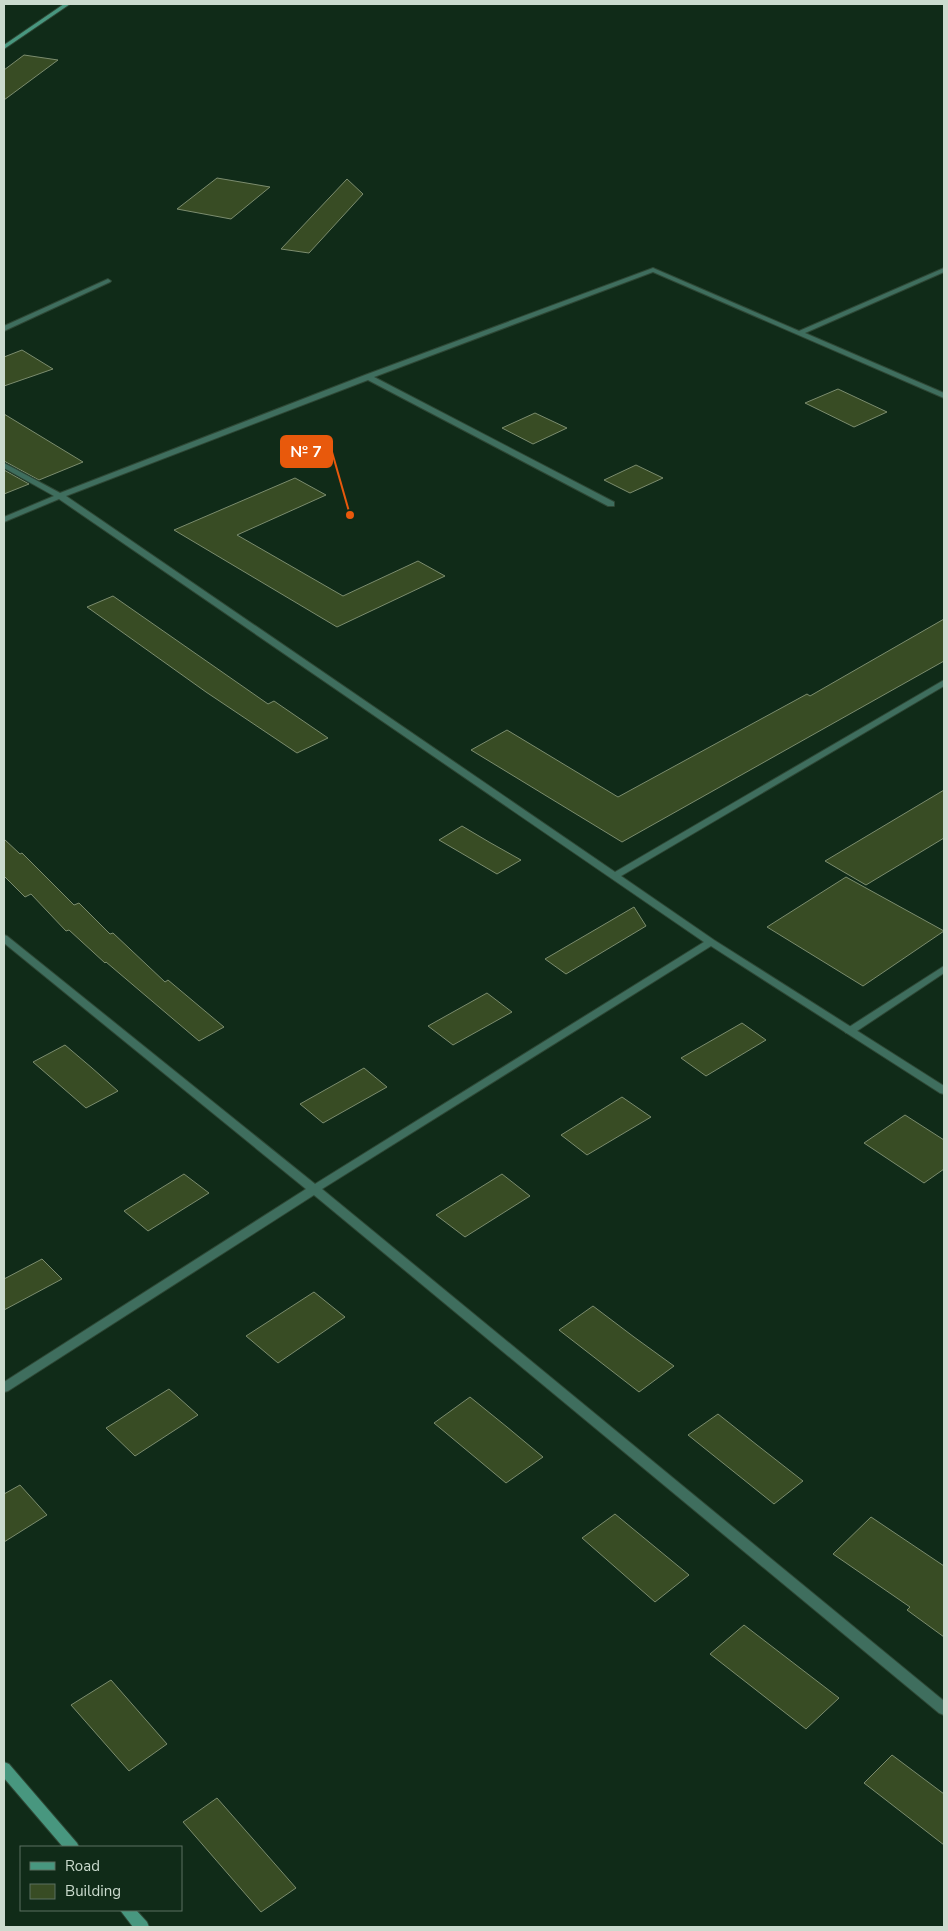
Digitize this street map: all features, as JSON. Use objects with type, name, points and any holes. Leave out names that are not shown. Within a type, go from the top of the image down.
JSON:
[{"type":"main road","points":[[4,47],[67,4]]},
{"type":"main road","points":[[4,1768],[71,1846]]},
{"type":"main road","points":[[128,1911],[142,1927]]},
{"type":"street","points":[[4,520],[60,496],[368,377],[653,270],[944,396]]},
{"type":"street","points":[[799,333],[944,270]]},
{"type":"street","points":[[4,329],[108,280]]},
{"type":"street","points":[[368,377],[611,504]]},
{"type":"street","points":[[4,465],[60,496],[711,942],[944,1091]]},
{"type":"street","points":[[614,876],[944,683]]},
{"type":"street","points":[[4,938],[314,1189],[944,1709]]},
{"type":"street","points":[[4,1388],[314,1189],[711,942]]},
{"type":"street","points":[[850,1031],[944,969]]},
{"type":"building","points":[[24,55],[58,60],[4,100],[4,70]]},
{"type":"building","points":[[217,178],[270,187],[231,219],[177,209]]},
{"type":"building","points":[[347,179],[363,194],[309,253],[281,249]]},
{"type":"building","points":[[22,350],[53,369],[4,386],[4,357]]},
{"type":"building","points":[[838,389],[887,412],[854,427],[805,403]]},
{"type":"building","points":[[535,413],[567,428],[533,444],[502,428]]},
{"type":"building","points":[[4,414],[83,462],[39,480],[4,461]]},
{"type":"building","points":[[636,465],[663,478],[630,493],[604,480]]},
{"type":"building","points":[[4,470],[29,484],[4,494]]},
{"type":"building","points":[[295,478],[326,495],[237,535],[343,596],[418,561],[445,576],[337,627],[174,530]]},
{"type":"building","points":[[113,596],[268,704],[274,701],[328,738],[297,753],[206,692],[87,607]]},
{"type":"building","points":[[944,619],[944,661],[622,842],[471,750],[507,730],[618,797],[807,694],[810,696]]},
{"type":"building","points":[[944,790],[944,838],[866,885],[825,861]]},
{"type":"building","points":[[462,826],[521,860],[497,874],[439,840]]},
{"type":"building","points":[[4,839],[20,854],[22,853],[74,905],[79,903],[110,934],[113,933],[165,982],[168,980],[224,1027],[199,1041],[105,963],[69,930],[66,931],[31,894],[25,897],[4,876]]},
{"type":"building","points":[[846,877],[944,931],[863,986],[767,927]]},
{"type":"building","points":[[634,907],[646,926],[566,974],[545,959]]},
{"type":"building","points":[[487,993],[512,1012],[453,1045],[428,1026]]},
{"type":"building","points":[[742,1023],[766,1040],[706,1076],[681,1058]]},
{"type":"building","points":[[65,1045],[118,1091],[86,1108],[33,1062]]},
{"type":"building","points":[[364,1068],[387,1087],[323,1123],[300,1104]]},
{"type":"building","points":[[622,1097],[651,1117],[587,1155],[561,1135]]},
{"type":"building","points":[[905,1115],[944,1140],[944,1169],[924,1183],[864,1143]]},
{"type":"building","points":[[184,1174],[209,1193],[148,1231],[124,1211]]},
{"type":"building","points":[[502,1174],[530,1196],[465,1237],[436,1215]]},
{"type":"building","points":[[42,1259],[62,1279],[4,1310],[4,1279]]},
{"type":"building","points":[[314,1292],[345,1317],[278,1363],[246,1336]]},
{"type":"building","points":[[593,1306],[674,1366],[639,1392],[559,1330]]},
{"type":"building","points":[[169,1389],[198,1415],[135,1456],[106,1428]]},
{"type":"building","points":[[470,1397],[543,1457],[506,1483],[434,1423]]},
{"type":"building","points":[[718,1414],[803,1481],[774,1504],[688,1435]]},
{"type":"building","points":[[20,1485],[47,1515],[4,1542],[4,1494]]},
{"type":"building","points":[[615,1514],[689,1575],[655,1602],[582,1538]]},
{"type":"building","points":[[871,1517],[944,1566],[944,1637],[907,1610],[910,1607],[833,1554]]},
{"type":"building","points":[[744,1625],[839,1698],[806,1729],[710,1654]]},
{"type":"building","points":[[111,1680],[167,1744],[129,1771],[71,1705]]},
{"type":"building","points":[[892,1755],[944,1794],[944,1845],[864,1783]]},
{"type":"building","points":[[217,1798],[296,1888],[261,1912],[183,1822]]},
{"type":"place","name":"№ 7","points":[[350,515]]}]
